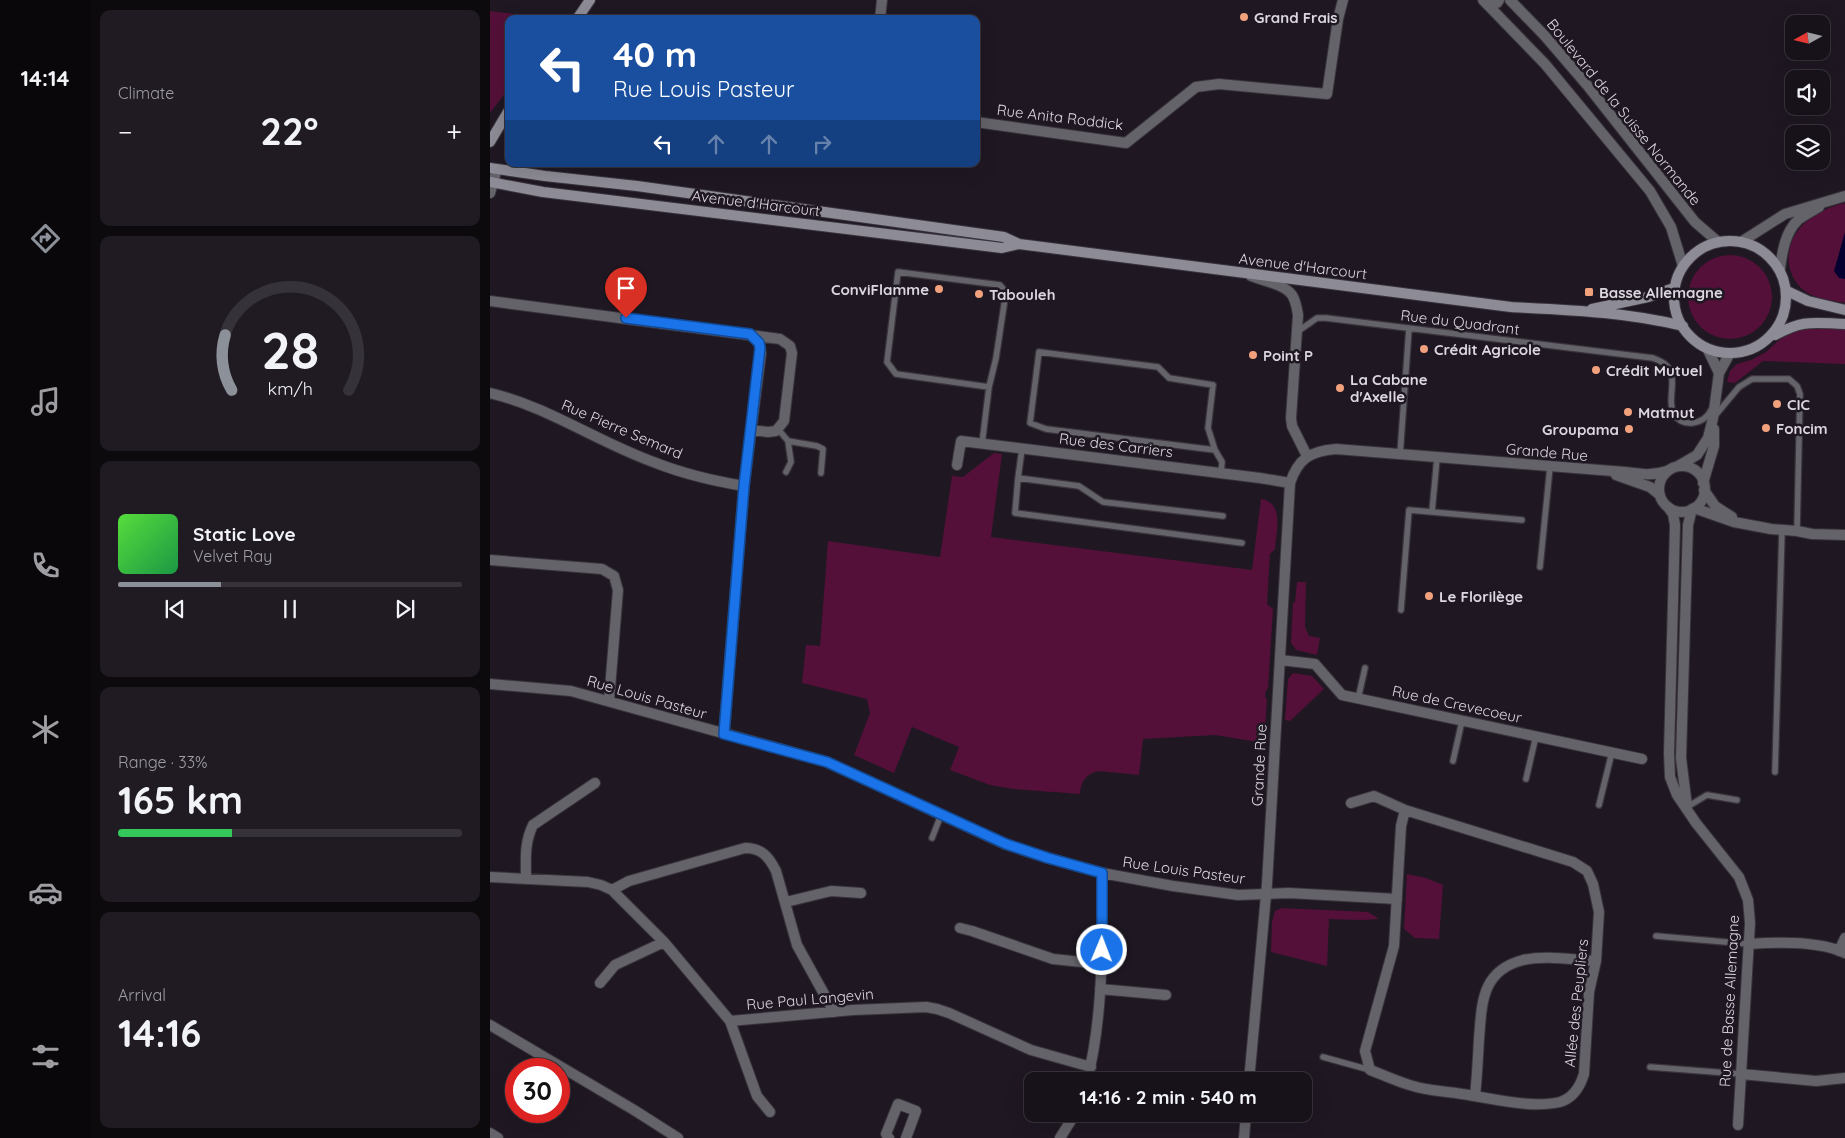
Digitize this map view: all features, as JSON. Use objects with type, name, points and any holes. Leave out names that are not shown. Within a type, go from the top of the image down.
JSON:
[{"type":"main road","points":[[580,15],[590,0]]},
{"type":"main road","points":[[490,142],[505,117]]},
{"type":"main road","points":[[490,159],[494,168]]},
{"type":"main road","name":"Avenue d'Harcourt","points":[[494,168],[1004,237],[1019,244],[1244,274],[1511,307],[1584,310],[1656,320],[1683,326]]},
{"type":"main road","name":"Avenue d'Harcourt","points":[[492,182],[543,192],[1002,248],[1019,244]]},
{"type":"main road","points":[[1772,336],[1784,314],[1787,292],[1780,269],[1772,259],[1764,252],[1741,242],[1716,241],[1693,254],[1677,275],[1674,288],[1674,303],[1678,316],[1690,337],[1708,350],[1730,353],[1752,349],[1772,336],[1800,323],[1845,324]]},
{"type":"main road","name":"Avenue d'Harcourt","points":[[1584,310],[1648,297],[1674,288]]},
{"type":"main road","points":[[1787,292],[1808,301],[1845,310]]},
{"type":"street","points":[[880,15],[882,0]]},
{"type":"street","name":"Rue Anita Roddick","points":[[980,123],[1126,142],[1196,87],[1219,84],[1327,94],[1342,0]]},
{"type":"street","name":"Boulevard de la Suisse Normande","points":[[1483,0],[1545,64],[1650,191],[1671,227],[1683,266]]},
{"type":"street","points":[[1494,0],[1497,3],[1499,0]]},
{"type":"street","name":"Boulevard de la Suisse Normande","points":[[1510,0],[1544,35],[1587,85],[1695,222],[1716,241]]},
{"type":"street","points":[[490,193],[494,168]]},
{"type":"street","points":[[1741,242],[1785,214],[1845,196]]},
{"type":"street","points":[[1780,269],[1787,237],[1797,221],[1830,200]]},
{"type":"street","points":[[1244,274],[1281,287],[1292,295],[1298,315],[1291,418],[1292,426],[1307,456]]},
{"type":"street","points":[[490,302],[780,338],[790,346],[792,353],[784,421],[778,429],[768,432],[751,430]]},
{"type":"street","points":[[724,734],[744,486],[761,352],[759,343],[750,334]]},
{"type":"street","points":[[1708,350],[1720,373]]},
{"type":"street","points":[[1713,418],[1714,446],[1701,501],[1693,508],[1680,512],[1668,507],[1662,502],[1660,482],[1667,471],[1698,455],[1708,438],[1720,373],[1730,353]]},
{"type":"street","name":"Rue Pierre Semard","points":[[490,393],[560,419],[655,463],[704,478],[744,486]]},
{"type":"street","name":"Rue des Carriers","points":[[957,465],[961,442],[1290,483]]},
{"type":"street","name":"Grande Rue","points":[[1250,1072],[1266,894],[1290,483],[1300,463],[1307,456],[1323,450],[1336,449],[1651,475],[1667,471]]},
{"type":"street","points":[[1678,466],[1691,468],[1696,472],[1715,506],[1746,524]]},
{"type":"street","name":"Grande Rue","points":[[1606,472],[1650,488],[1660,494]]},
{"type":"street","name":"Rue de Basse Allemagne","points":[[1668,507],[1673,514],[1675,525],[1668,753],[1670,770],[1677,795],[1687,807],[1696,823],[1740,877],[1748,900],[1750,923],[1738,1125]]},
{"type":"street","points":[[1693,508],[1734,522],[1812,534],[1845,535]]},
{"type":"street","name":"Rue de Basse Allemagne","points":[[1687,807],[1681,758],[1688,526],[1693,508]]},
{"type":"street","points":[[490,560],[602,569],[614,576],[618,590],[609,701]]},
{"type":"street","name":"Rue de Crevecoeur","points":[[1280,660],[1315,664],[1342,695],[1642,759]]},
{"type":"street","name":"Rue Louis Pasteur","points":[[490,684],[571,691],[827,762],[941,816],[1006,844],[1102,873],[1238,895],[1288,893],[1397,899]]},
{"type":"street","points":[[526,879],[526,847],[528,835],[533,826],[595,783]]},
{"type":"street","name":"Allée des Peupliers","points":[[1351,802],[1374,796],[1405,810],[1573,862],[1587,871],[1598,898],[1600,912],[1596,961],[1589,992],[1584,1074],[1581,1084],[1572,1095],[1561,1101],[1539,1104],[1496,1101],[1414,1087],[1370,1070]]},
{"type":"street","points":[[1370,1070],[1365,1051],[1394,946],[1401,826],[1405,810]]},
{"type":"street","points":[[612,890],[629,881],[745,848],[753,848],[765,854],[770,860],[786,902],[797,944],[834,1012]]},
{"type":"street","points":[[1090,1072],[1097,1029],[1100,989],[1102,873]]},
{"type":"street","name":"Rue Paul Langevin","points":[[490,877],[588,882],[612,890],[664,942],[730,1021],[834,1012],[926,1007],[938,1009],[1031,1050],[1091,1067]]},
{"type":"street","points":[[786,902],[831,891],[861,893]]},
{"type":"street","points":[[960,928],[1053,959],[1101,964]]},
{"type":"street","points":[[1749,944],[1771,942],[1816,946],[1842,952],[1845,938]]},
{"type":"street","points":[[600,983],[616,965],[664,942]]},
{"type":"street","points":[[1475,1096],[1482,1000],[1489,984],[1501,970],[1509,965],[1533,959],[1596,961]]},
{"type":"street","points":[[1100,989],[1166,995]]},
{"type":"street","points":[[730,1021],[757,1096],[770,1112]]},
{"type":"street","points":[[490,1025],[678,1138]]},
{"type":"street","points":[[1741,1074],[1816,1081],[1845,1078]]},
{"type":"street","points":[[889,1138],[886,1134],[898,1104],[916,1111],[906,1138]]},
{"type":"street","points":[[1060,1138],[1070,1122]]},
{"type":"street","points":[[1244,1138],[1245,1122]]},
{"type":"street","points":[[490,1133],[498,1138]]},
{"type":"lane","points":[[982,444],[989,386],[996,358],[1006,292],[1000,284],[898,272],[887,362],[896,374],[989,386]]},
{"type":"lane","name":"Rue du Quadrant","points":[[1297,332],[1318,318],[1652,358],[1665,364],[1671,373],[1673,411],[1683,422],[1702,421],[1709,416],[1715,401]]},
{"type":"lane","points":[[1400,455],[1409,328]]},
{"type":"lane","points":[[1215,450],[1046,429],[1030,423],[1039,352],[1158,366],[1169,378],[1213,384],[1208,428],[1215,450],[1222,462],[1221,473]]},
{"type":"lane","points":[[1713,418],[1739,387],[1752,379],[1789,380],[1797,386],[1800,394],[1797,531]]},
{"type":"lane","points":[[778,429],[788,441],[790,462],[786,472]]},
{"type":"lane","points":[[788,441],[817,446],[823,449],[821,474]]},
{"type":"lane","points":[[1022,449],[1015,513],[1242,543]]},
{"type":"lane","points":[[1432,512],[1437,458]]},
{"type":"lane","points":[[1540,567],[1550,467]]},
{"type":"lane","points":[[1018,478],[1079,486],[1103,502],[1223,516]]},
{"type":"lane","points":[[1401,610],[1409,510],[1522,520]]},
{"type":"lane","points":[[1775,772],[1782,530]]},
{"type":"lane","points":[[1358,699],[1365,668]]},
{"type":"lane","points":[[1453,761],[1462,721]]},
{"type":"lane","points":[[1526,779],[1536,736]]},
{"type":"lane","points":[[1599,805],[1612,752]]},
{"type":"lane","points":[[1687,807],[1708,795],[1737,800]]},
{"type":"lane","points":[[932,838],[941,816]]},
{"type":"lane","points":[[1656,936],[1749,944]]},
{"type":"lane","points":[[1323,1057],[1370,1070]]},
{"type":"lane","points":[[1650,1067],[1741,1074]]},
{"type":"shaded area","points":[[490,11],[520,15],[505,15],[505,93],[490,113]]},
{"type":"shaded area","points":[[1845,203],[1845,303],[1817,297],[1801,288],[1791,273],[1789,253],[1797,232],[1804,224],[1823,211]]},
{"type":"shaded area","points":[[1845,232],[1845,279],[1839,278],[1834,271]]},
{"type":"shaded area","points":[[1730,255],[1746,258],[1760,267],[1769,281],[1772,297],[1769,313],[1760,327],[1746,336],[1730,339],[1714,336],[1700,327],[1691,313],[1688,297],[1691,281],[1700,267],[1714,258]]},
{"type":"shaded area","points":[[1828,328],[1845,330],[1845,364],[1763,361],[1735,383],[1727,382],[1730,371],[1737,364],[1751,360],[1766,352],[1787,333],[1803,329]]},
{"type":"shaded area","points":[[994,453],[1002,454],[991,537],[1252,570],[1261,499],[1273,506],[1276,512],[1277,527],[1275,549],[1270,554],[1267,604],[1273,609],[1268,688],[1265,694],[1267,700],[1264,743],[1215,735],[1143,739],[1139,775],[1095,772],[1085,779],[1081,786],[1080,794],[1014,789],[990,785],[950,770],[959,747],[912,727],[894,773],[854,755],[870,713],[867,699],[802,683],[806,645],[820,646],[828,541],[940,557],[952,476],[963,477]]},
{"type":"shaded area","points":[[1297,582],[1306,582],[1305,627],[1309,636],[1320,638],[1317,655],[1296,650],[1291,643],[1293,603],[1295,602]]},
{"type":"shaded area","points":[[1293,673],[1312,676],[1324,689],[1290,721],[1285,720],[1288,679]]},
{"type":"shaded area","points":[[1407,874],[1426,878],[1443,885],[1439,939],[1415,938],[1404,929]]},
{"type":"shaded area","points":[[1282,908],[1368,912],[1379,919],[1329,919],[1327,966],[1271,952],[1272,922],[1275,911]]},
{"type":"place","name":"Grand Frais","points":[[1244,17]]},
{"type":"place","name":"ConviFlamme","points":[[939,289]]},
{"type":"place","name":"Basse Allemagne","points":[[1589,292]]},
{"type":"place","name":"Tabouleh","points":[[979,294]]},
{"type":"place","name":"Crédit Agricole","points":[[1424,349]]},
{"type":"place","name":"Point P","points":[[1253,355]]},
{"type":"place","name":"Crédit Mutuel","points":[[1596,370]]},
{"type":"place","name":"La Cabane d'Axelle","points":[[1340,388]]},
{"type":"place","name":"CIC","points":[[1777,404]]},
{"type":"place","name":"Matmut","points":[[1628,412]]},
{"type":"place","name":"Foncim","points":[[1766,428]]},
{"type":"place","name":"Groupama","points":[[1629,429]]},
{"type":"place","name":"Le Florilège","points":[[1429,596]]},
{"type":"route","points":[[626,318],[750,334],[759,343],[761,352],[744,486],[724,734],[827,762],[1006,844],[1102,873],[1102,950]]}]
